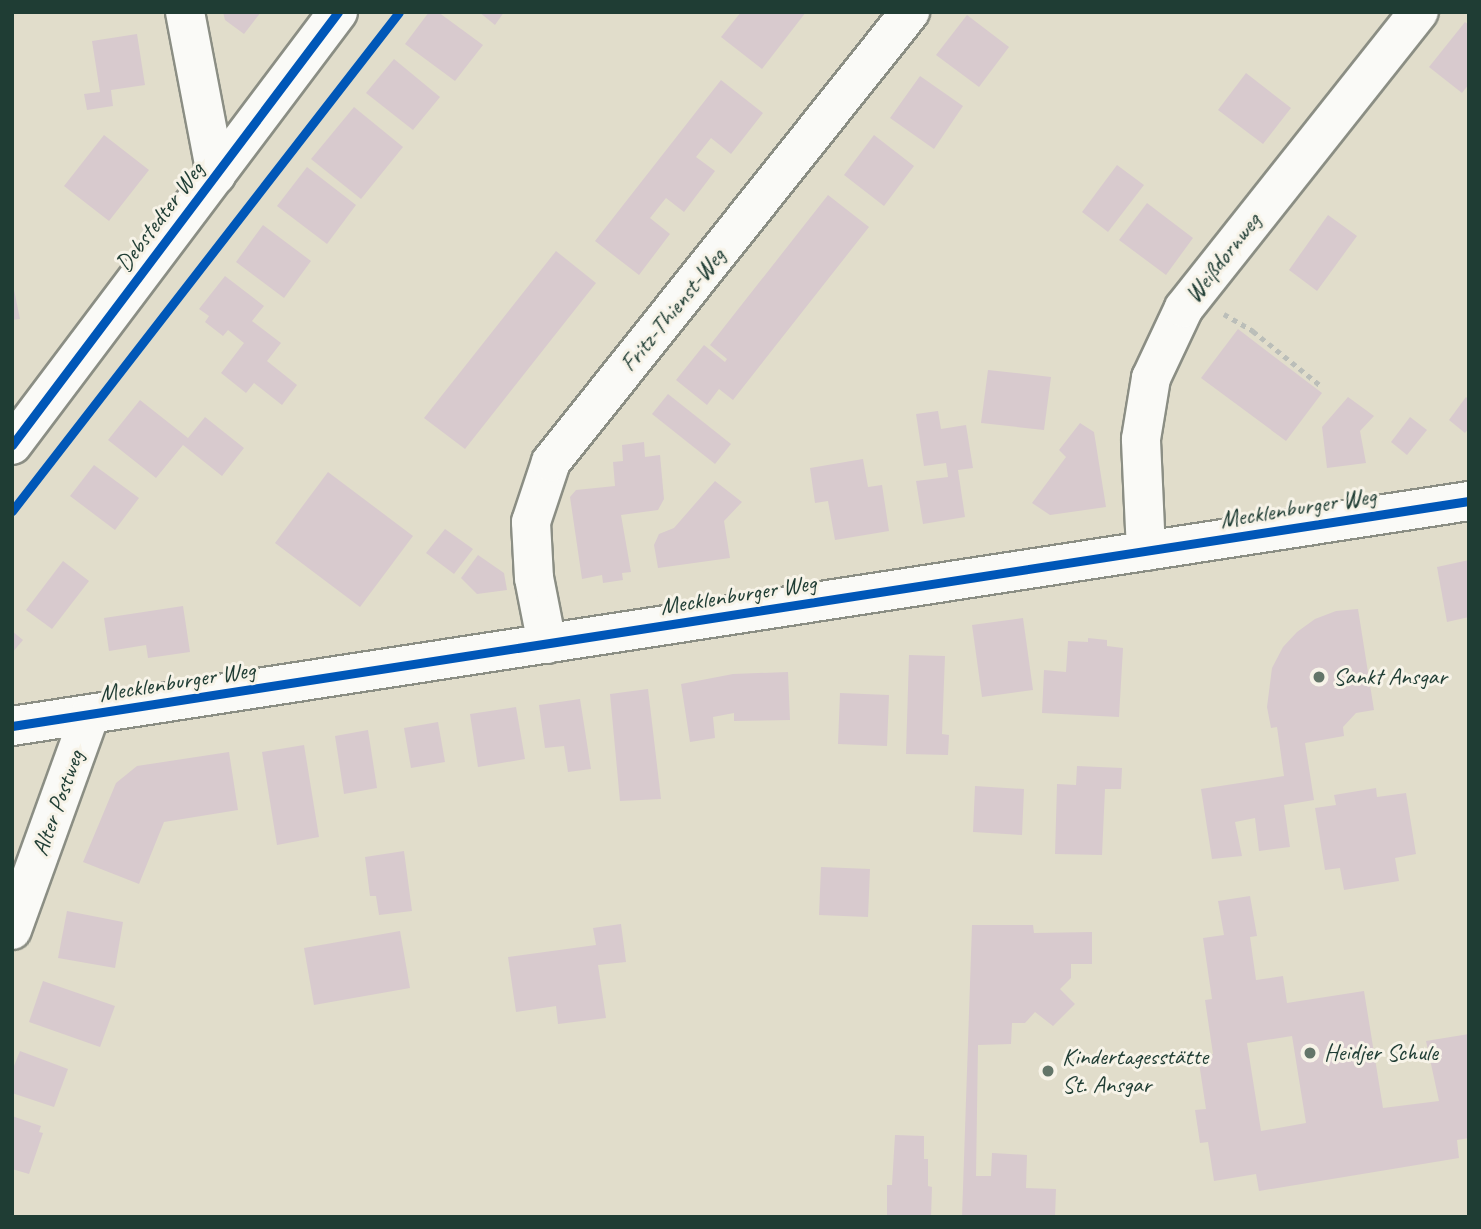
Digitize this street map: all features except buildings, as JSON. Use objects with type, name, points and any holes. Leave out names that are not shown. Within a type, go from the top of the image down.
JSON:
[{"type":"street","points":[[185,12],[216,175]]},
{"type":"street","name":"Debstedter Weg","points":[[12,445],[338,12]]},
{"type":"street","name":"Fritz-Thienst-Weg","points":[[547,644],[534,578],[531,522],[551,462],[910,12]]},
{"type":"street","name":"Weißdornweg","points":[[1146,551],[1141,439],[1151,377],[1184,308],[1419,12]]},
{"type":"street","name":"Mecklenburger Weg","points":[[12,726],[1469,501]]},
{"type":"street","name":"Alter Postweg","points":[[12,930],[90,715]]},
{"type":"path","points":[[1184,308],[1209,304],[1253,331],[1320,385]]},
{"type":"cycle path","points":[[12,445],[338,12]]},
{"type":"cycle path","points":[[12,511],[399,12]]},
{"type":"cycle path","points":[[12,726],[1469,501]]},
{"type":"place","name":"Sankt Ansgar","points":[[1319,677]]},
{"type":"place","name":"Heidjer Schule","points":[[1310,1053]]},
{"type":"place","name":"Kindertagesstätte St. Ansgar","points":[[1048,1071]]}]
